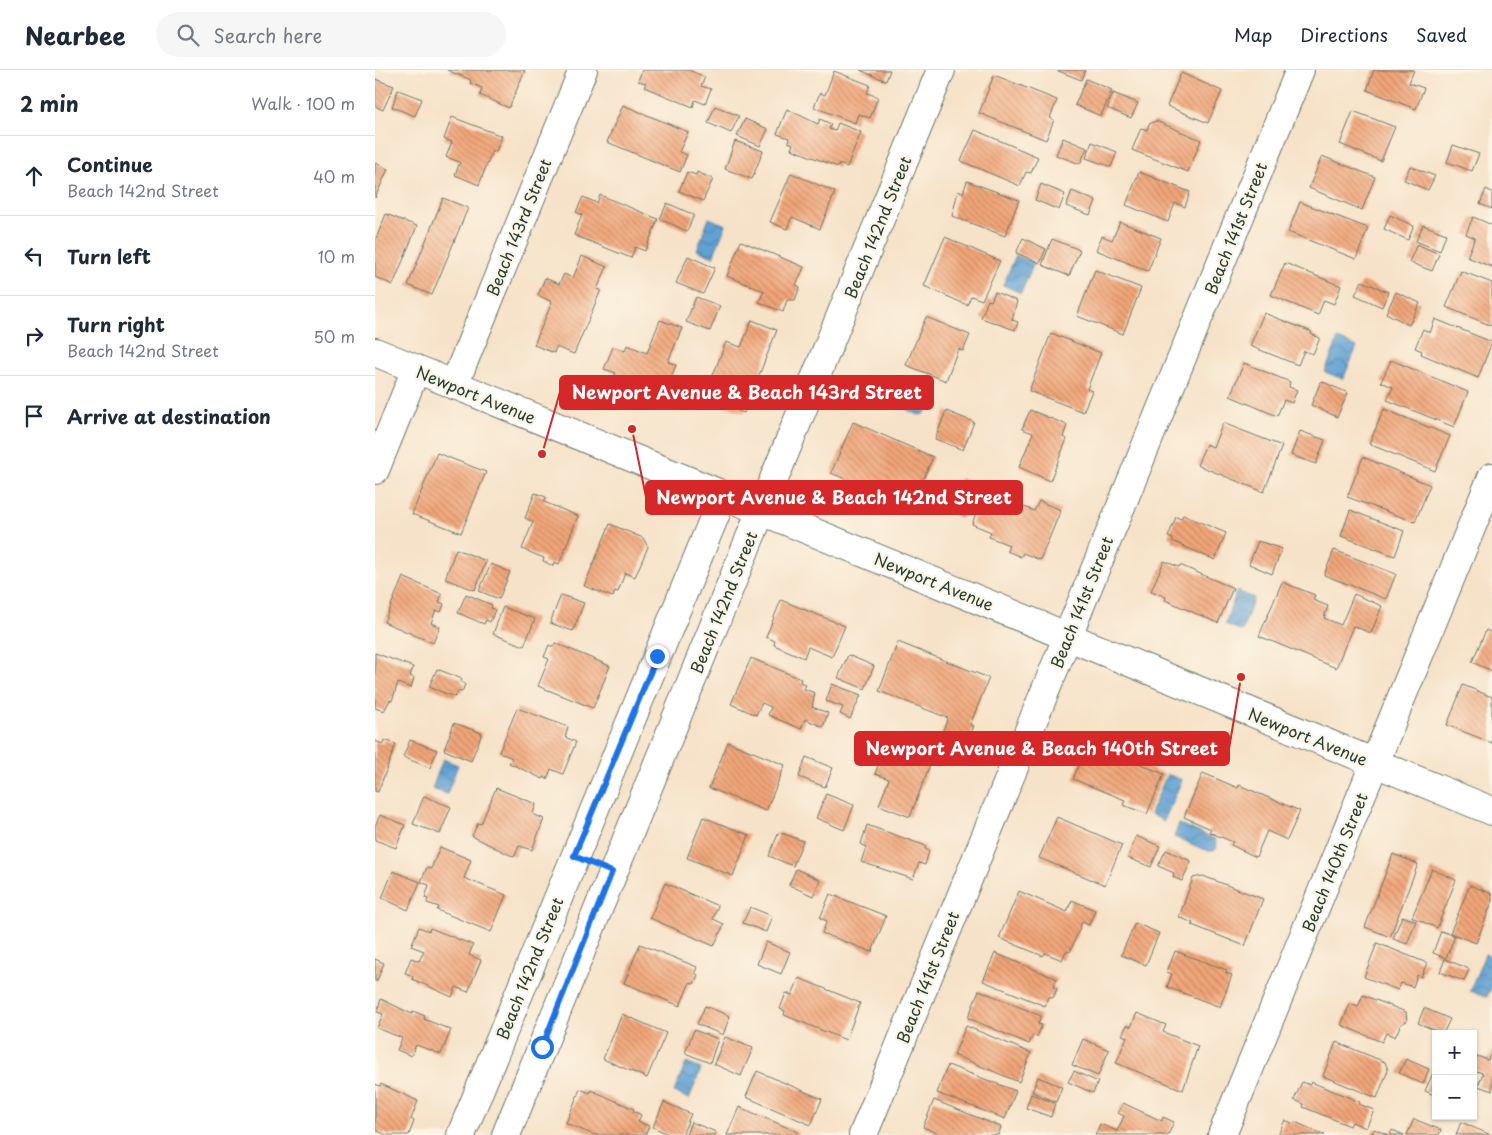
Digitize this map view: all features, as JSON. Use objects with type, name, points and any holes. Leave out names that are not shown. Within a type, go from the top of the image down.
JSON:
[{"type":"street","name":"Beach 143rd Street","points":[[454,385],[583,70]]},
{"type":"street","name":"Beach 142nd Street","points":[[507,1135],[612,872],[941,70]]},
{"type":"street","name":"Beach 141st Street","points":[[863,1135],[1300,70]]},
{"type":"street","name":"Newport Avenue","points":[[375,352],[1492,811]]},
{"type":"street","points":[[375,470],[416,369]]},
{"type":"street","name":"Beach 140th Street","points":[[1223,1135],[1492,477]]},
{"type":"street","name":"Beach 142nd Street","points":[[461,1135],[723,496]]},
{"type":"street","points":[[574,856],[612,872]]},
{"type":"water","points":[[709,218],[726,225],[713,257],[697,250]]},
{"type":"water","points":[[1016,255],[1034,263],[1021,293],[1003,285]]},
{"type":"water","points":[[1338,339],[1357,347],[1343,379],[1325,372]]},
{"type":"water","points":[[900,387],[928,398],[930,408],[924,414],[919,415],[891,403],[890,391]]},
{"type":"water","points":[[961,479],[979,487],[977,493],[972,492],[963,516],[960,517],[947,510]]},
{"type":"water","points":[[1237,591],[1254,598],[1242,631],[1225,624]]},
{"type":"water","points":[[443,759],[458,765],[447,794],[432,789]]},
{"type":"water","points":[[1167,774],[1182,780],[1164,821],[1150,814]]},
{"type":"water","points":[[1179,824],[1215,839],[1217,848],[1214,851],[1208,851],[1174,837]]},
{"type":"water","points":[[1485,954],[1492,957],[1492,985],[1487,997],[1470,991]]},
{"type":"water","points":[[686,1063],[701,1069],[689,1099],[674,1092]]},
{"type":"building","points":[[447,70],[525,70],[509,108],[480,95],[482,88],[470,83],[471,80]]},
{"type":"building","points":[[642,70],[689,70],[705,77],[701,86],[711,89],[705,104],[695,100],[693,107],[644,87],[646,83],[638,81]]},
{"type":"building","points":[[860,70],[890,70],[886,81]]},
{"type":"building","points":[[1056,70],[1085,70],[1081,80]]},
{"type":"building","points":[[1374,70],[1414,70],[1409,83],[1424,88],[1416,109],[1367,90]]},
{"type":"building","points":[[834,71],[870,85],[867,93],[878,97],[870,118],[858,114],[855,123],[814,107],[820,93],[825,95]]},
{"type":"building","points":[[1181,73],[1222,91],[1208,123],[1167,106]]},
{"type":"building","points":[[994,75],[1057,100],[1050,118],[1054,120],[1046,140],[979,113]]},
{"type":"building","points":[[375,79],[394,86],[383,110],[375,106]]},
{"type":"building","points":[[1086,79],[1112,90],[1101,116],[1075,105]]},
{"type":"building","points":[[398,90],[422,99],[415,116],[392,107]]},
{"type":"building","points":[[1113,93],[1138,103],[1131,118],[1107,108]]},
{"type":"building","points":[[623,105],[688,132],[679,152],[687,155],[680,172],[607,142]]},
{"type":"building","points":[[715,106],[739,116],[731,133],[708,123]]},
{"type":"building","points":[[787,109],[818,124],[820,119],[831,124],[829,129],[835,131],[838,123],[861,132],[847,167],[839,164],[838,167],[791,149],[793,144],[788,142],[789,138],[777,134]]},
{"type":"building","points":[[1353,111],[1395,127],[1381,161],[1340,144]]},
{"type":"building","points":[[452,117],[502,136],[496,152],[492,151],[479,185],[455,175],[460,162],[446,157],[452,142],[444,139]]},
{"type":"building","points":[[745,119],[768,129],[760,146],[737,136]]},
{"type":"building","points":[[1156,121],[1201,140],[1188,172],[1132,150],[1141,128],[1147,130],[1149,124]]},
{"type":"building","points":[[975,130],[1038,157],[1031,173],[1026,172],[1020,186],[961,161]]},
{"type":"building","points":[[1063,138],[1087,148],[1080,164],[1056,155]]},
{"type":"building","points":[[735,141],[763,151],[752,179],[725,169]]},
{"type":"building","points":[[1092,142],[1117,152],[1111,167],[1086,158]]},
{"type":"building","points":[[1453,145],[1479,154],[1472,171],[1447,162]]},
{"type":"building","points":[[1322,156],[1375,177],[1362,210],[1309,188]]},
{"type":"building","points":[[375,163],[388,169],[375,198]]},
{"type":"building","points":[[1410,166],[1435,176],[1428,190],[1404,180]]},
{"type":"building","points":[[687,172],[696,175],[697,172],[713,179],[703,201],[679,191]]},
{"type":"building","points":[[1139,172],[1190,192],[1185,207],[1175,203],[1168,222],[1126,205]]},
{"type":"building","points":[[791,173],[835,192],[820,229],[792,217],[787,229],[770,222]]},
{"type":"building","points":[[967,181],[1019,200],[1005,236],[952,216],[958,191],[963,193]]},
{"type":"building","points":[[1041,184],[1065,194],[1059,210],[1035,200]]},
{"type":"building","points":[[1486,189],[1492,192],[1492,209],[1480,204]]},
{"type":"building","points":[[1072,191],[1096,201],[1090,215],[1066,206]]},
{"type":"building","points":[[600,195],[658,219],[645,251],[635,247],[631,258],[574,235],[582,215],[576,212],[583,197],[597,203]]},
{"type":"building","points":[[443,198],[468,208],[432,295],[408,285]]},
{"type":"building","points":[[1300,202],[1368,228],[1356,259],[1288,232]]},
{"type":"building","points":[[667,203],[694,215],[687,231],[660,219]]},
{"type":"building","points":[[386,214],[417,226],[393,285],[375,277],[375,241]]},
{"type":"building","points":[[1390,215],[1414,226],[1408,240],[1384,229]]},
{"type":"building","points":[[1473,217],[1492,225],[1492,267],[1467,257],[1475,238],[1466,234]]},
{"type":"building","points":[[1120,222],[1161,238],[1148,271],[1096,250],[1102,236],[1112,240]]},
{"type":"building","points":[[1423,225],[1446,234],[1440,251],[1416,241]]},
{"type":"building","points":[[945,237],[1000,261],[982,300],[971,296],[967,305],[924,286]]},
{"type":"building","points":[[1023,238],[1046,249],[1040,263],[1016,253]]},
{"type":"building","points":[[1052,239],[1080,250],[1069,276],[1042,265]]},
{"type":"building","points":[[741,241],[804,267],[796,285],[800,287],[795,300],[787,300],[783,312],[759,302],[764,291],[727,276]]},
{"type":"building","points":[[1417,244],[1439,254],[1432,271],[1409,262]]},
{"type":"building","points":[[582,256],[607,267],[597,289],[601,290],[574,354],[556,347],[554,353],[534,345],[552,302],[538,295],[545,278],[559,284],[564,274],[573,278]]},
{"type":"building","points":[[688,256],[715,268],[703,294],[676,283]]},
{"type":"building","points":[[1285,263],[1341,286],[1334,304],[1324,300],[1318,315],[1271,295]]},
{"type":"building","points":[[1095,270],[1141,288],[1123,334],[1077,316]]},
{"type":"building","points":[[1461,271],[1492,283],[1492,326],[1446,307]]},
{"type":"building","points":[[1362,281],[1388,292],[1382,307],[1355,295]]},
{"type":"building","points":[[995,292],[1017,301],[1012,320],[1018,322],[1015,330],[981,318],[988,300],[991,301]]},
{"type":"building","points":[[1396,292],[1420,303],[1409,325],[1386,313]]},
{"type":"building","points":[[696,297],[720,306],[710,331],[686,322]]},
{"type":"building","points":[[1264,313],[1312,332],[1311,334],[1320,338],[1313,354],[1304,351],[1298,365],[1250,346]]},
{"type":"building","points":[[926,317],[970,335],[963,351],[958,349],[946,381],[906,365]]},
{"type":"building","points":[[1435,319],[1492,342],[1478,378],[1421,354],[1422,351],[1415,348],[1423,329],[1430,333]]},
{"type":"building","points":[[660,320],[682,328],[668,362],[676,365],[663,397],[614,377],[616,373],[604,369],[613,347],[625,351],[627,345],[647,353]]},
{"type":"building","points":[[752,320],[777,330],[744,413],[704,398],[726,342],[741,347]]},
{"type":"building","points":[[1051,333],[1101,353],[1087,389],[1092,391],[1083,412],[1029,391]]},
{"type":"building","points":[[1391,360],[1468,392],[1454,427],[1387,400],[1393,387],[1381,382]]},
{"type":"building","points":[[1244,363],[1290,382],[1289,387],[1297,390],[1292,403],[1284,400],[1277,416],[1230,396]]},
{"type":"building","points":[[1321,381],[1348,393],[1337,417],[1311,405]]},
{"type":"building","points":[[1384,409],[1450,436],[1435,471],[1369,444]]},
{"type":"building","points":[[1030,410],[1067,425],[1063,437],[1067,439],[1050,481],[1019,467],[1033,433],[1022,429]]},
{"type":"building","points":[[946,411],[974,422],[963,450],[935,439]]},
{"type":"building","points":[[853,422],[933,457],[915,498],[869,480],[866,488],[831,473]]},
{"type":"building","points":[[1223,423],[1282,446],[1264,492],[1197,465],[1206,444],[1213,447]]},
{"type":"building","points":[[1300,431],[1325,440],[1316,464],[1291,455]]},
{"type":"building","points":[[437,453],[486,472],[461,533],[412,514]]},
{"type":"building","points":[[1363,457],[1430,485],[1415,522],[1347,497]]},
{"type":"building","points":[[535,493],[546,497],[544,502],[578,516],[559,564],[554,562],[553,566],[543,561],[544,558],[522,549],[533,522],[525,518]]},
{"type":"building","points":[[1010,501],[1034,511],[1039,501],[1061,510],[1040,560],[1023,553],[1021,557],[1007,551],[1009,545],[989,537],[991,532],[972,524],[980,503],[1006,513]]},
{"type":"building","points":[[1350,510],[1404,531],[1395,556],[1341,536]]},
{"type":"building","points":[[1183,515],[1226,533],[1215,560],[1172,541],[1173,539],[1168,537],[1176,517],[1181,519]]},
{"type":"building","points":[[610,524],[643,538],[648,547],[635,577],[625,573],[618,592],[615,591],[613,597],[584,586]]},
{"type":"building","points":[[1258,541],[1282,549],[1272,574],[1249,564]]},
{"type":"building","points":[[456,549],[486,561],[475,590],[445,579]]},
{"type":"building","points":[[1334,550],[1396,574],[1386,599],[1324,575]]},
{"type":"building","points":[[1164,561],[1179,567],[1180,565],[1233,588],[1218,623],[1165,600],[1166,597],[1151,591]]},
{"type":"building","points":[[491,564],[510,572],[499,599],[479,591]]},
{"type":"building","points":[[403,577],[442,594],[439,602],[444,604],[441,612],[436,610],[431,623],[440,627],[433,643],[384,622]]},
{"type":"building","points":[[1282,582],[1315,595],[1313,600],[1328,606],[1324,618],[1341,625],[1354,594],[1382,606],[1371,633],[1353,626],[1336,668],[1259,636]]},
{"type":"building","points":[[466,594],[492,605],[491,608],[495,610],[490,622],[486,620],[484,624],[458,613]]},
{"type":"building","points":[[561,595],[584,603],[573,631],[550,623]]},
{"type":"building","points":[[781,600],[845,626],[832,657],[808,647],[804,658],[774,645],[775,641],[766,637]]},
{"type":"building","points":[[503,607],[535,619],[524,646],[493,634]]},
{"type":"building","points":[[1486,630],[1492,633],[1492,671],[1472,662]]},
{"type":"building","points":[[898,642],[989,678],[970,725],[974,726],[962,755],[937,745],[948,718],[879,691]]},
{"type":"building","points":[[555,643],[610,666],[593,708],[538,686],[549,659],[544,657],[549,645],[553,647]]},
{"type":"building","points":[[375,653],[413,667],[410,676],[414,678],[411,688],[398,683],[392,701],[390,700],[384,711],[375,708]]},
{"type":"building","points":[[848,655],[874,666],[865,689],[838,678]]},
{"type":"building","points":[[751,658],[801,679],[800,682],[806,685],[804,689],[815,693],[812,707],[828,713],[823,727],[805,719],[801,729],[768,715],[771,707],[762,703],[756,715],[731,704]]},
{"type":"building","points":[[437,669],[462,679],[461,682],[465,684],[462,692],[458,691],[455,697],[429,687]]},
{"type":"building","points":[[832,684],[861,695],[850,719],[840,714],[843,707],[826,701]]},
{"type":"building","points":[[1463,685],[1492,697],[1492,743],[1447,725]]},
{"type":"building","points":[[517,708],[568,727],[565,737],[576,742],[563,774],[551,769],[547,779],[544,777],[543,779],[509,763],[512,758],[499,752]]},
{"type":"building","points":[[454,723],[482,733],[471,761],[444,750]]},
{"type":"building","points":[[1091,736],[1142,757],[1140,764],[1164,774],[1147,814],[1123,805],[1125,800],[1073,779]]},
{"type":"building","points":[[384,740],[396,744],[378,792],[375,791],[375,741],[383,744]]},
{"type":"building","points":[[410,740],[437,750],[430,768],[403,757]]},
{"type":"building","points":[[884,740],[932,759],[910,817],[879,805],[889,779],[875,774],[880,760],[877,758]]},
{"type":"building","points":[[728,742],[785,765],[766,811],[709,788]]},
{"type":"building","points":[[806,757],[833,768],[825,787],[799,777]]},
{"type":"building","points":[[1203,773],[1238,788],[1239,785],[1300,811],[1287,840],[1267,831],[1256,857],[1231,845],[1233,842],[1209,832],[1211,829],[1184,817]]},
{"type":"building","points":[[496,788],[536,804],[533,814],[544,819],[532,850],[519,846],[515,856],[510,855],[472,836],[478,823],[481,824]]},
{"type":"building","points":[[826,794],[854,805],[844,830],[816,818]]},
{"type":"building","points":[[424,796],[451,807],[440,834],[413,824]]},
{"type":"building","points":[[380,815],[405,825],[396,848],[375,840],[375,826]]},
{"type":"building","points":[[703,817],[749,835],[733,876],[687,858]]},
{"type":"building","points":[[1057,817],[1122,845],[1105,885],[1039,858]]},
{"type":"building","points":[[867,825],[926,846],[925,849],[929,851],[925,865],[919,863],[913,879],[861,862],[866,847],[861,844]]},
{"type":"building","points":[[779,832],[803,841],[793,866],[769,856]]},
{"type":"building","points":[[1136,836],[1160,846],[1151,867],[1128,858]]},
{"type":"building","points":[[440,847],[471,860],[464,878],[506,895],[491,932],[437,910],[439,907],[427,903],[428,899],[425,898],[429,885],[421,882],[427,867],[431,869]]},
{"type":"building","points":[[1166,850],[1191,861],[1182,881],[1173,877],[1174,873],[1158,866]]},
{"type":"building","points":[[1393,854],[1418,864],[1390,937],[1365,927]]},
{"type":"building","points":[[796,869],[820,880],[813,896],[789,885]]},
{"type":"building","points":[[1432,869],[1456,880],[1437,928],[1412,917]]},
{"type":"building","points":[[393,871],[420,882],[408,910],[382,898]]},
{"type":"building","points":[[1203,876],[1263,899],[1245,946],[1192,925],[1193,923],[1179,917],[1193,878]]},
{"type":"building","points":[[665,883],[718,906],[713,919],[724,924],[714,946],[650,918]]},
{"type":"building","points":[[1470,885],[1492,894],[1492,902],[1476,943],[1450,933]]},
{"type":"building","points":[[1019,891],[1067,912],[1072,900],[1095,910],[1089,925],[1082,922],[1070,952],[1066,951],[1062,960],[1045,953],[1043,956],[999,938]]},
{"type":"building","points":[[830,894],[886,916],[872,952],[822,933],[827,921],[820,918]]},
{"type":"building","points":[[750,907],[772,916],[766,932],[743,923]]},
{"type":"building","points":[[1402,916],[1416,921],[1407,944],[1393,939]]},
{"type":"building","points":[[1135,923],[1159,933],[1146,965],[1121,955]]},
{"type":"building","points":[[419,927],[429,931],[430,928],[473,945],[469,955],[481,960],[468,992],[456,987],[452,997],[412,979],[413,976],[405,973],[411,958],[419,961],[424,951],[411,946]]},
{"type":"building","points":[[1441,931],[1455,936],[1446,958],[1433,953]]},
{"type":"building","points":[[766,942],[790,952],[781,974],[757,964]]},
{"type":"building","points":[[1377,943],[1427,963],[1421,977],[1417,975],[1413,987],[1401,983],[1398,990],[1364,977]]},
{"type":"building","points":[[640,944],[697,967],[695,973],[698,975],[694,984],[690,982],[680,1006],[624,983]]},
{"type":"building","points":[[1175,951],[1227,970],[1226,973],[1232,975],[1220,1007],[1167,987],[1172,974],[1167,972]]},
{"type":"building","points":[[995,953],[1057,979],[1053,987],[1057,989],[1053,998],[1049,997],[1045,1006],[983,981]]},
{"type":"building","points":[[375,959],[384,963],[377,981],[375,981]]},
{"type":"building","points":[[1445,959],[1469,969],[1464,981],[1440,972]]},
{"type":"building","points":[[799,978],[860,1003],[846,1040],[784,1015],[785,1011],[780,1009],[786,993],[792,995]]},
{"type":"building","points":[[979,990],[1041,1016],[1038,1024],[1042,1025],[1037,1037],[1033,1035],[1029,1044],[968,1018]]},
{"type":"building","points":[[1363,995],[1406,1012],[1407,1021],[1401,1024],[1395,1037],[1386,1033],[1382,1042],[1341,1025],[1350,1004],[1358,1007]]},
{"type":"building","points":[[381,999],[412,1014],[413,1011],[425,1016],[424,1019],[451,1030],[441,1054],[416,1045],[411,1056],[397,1050],[402,1038],[377,1028],[383,1014],[377,1012]]},
{"type":"building","points":[[705,1006],[730,1016],[723,1035],[697,1024]]},
{"type":"building","points":[[1424,1008],[1450,1019],[1445,1030],[1434,1030],[1418,1023]]},
{"type":"building","points":[[1137,1013],[1166,1025],[1163,1032],[1198,1046],[1183,1090],[1116,1063],[1127,1037],[1122,1035],[1127,1025],[1131,1027]]},
{"type":"building","points":[[622,1014],[666,1033],[647,1078],[603,1059]]},
{"type":"building","points":[[966,1026],[1031,1053],[1019,1082],[954,1055]]},
{"type":"building","points":[[694,1030],[718,1039],[710,1063],[685,1053]]},
{"type":"building","points":[[725,1037],[753,1048],[741,1076],[714,1064]]},
{"type":"building","points":[[1083,1039],[1109,1050],[1098,1076],[1072,1065]]},
{"type":"building","points":[[1336,1042],[1385,1062],[1388,1070],[1377,1098],[1323,1076]]},
{"type":"building","points":[[1492,1050],[1492,1091],[1478,1086],[1483,1073],[1477,1071],[1477,1056],[1488,1060]]},
{"type":"building","points":[[1406,1059],[1429,1069],[1423,1084],[1399,1073]]},
{"type":"building","points":[[948,1065],[1016,1091],[1005,1119],[937,1093]]},
{"type":"building","points":[[757,1071],[822,1099],[811,1125],[746,1097]]},
{"type":"building","points":[[1074,1071],[1098,1082],[1093,1093],[1068,1082]]},
{"type":"building","points":[[1432,1075],[1432,1094],[1425,1091]]},
{"type":"building","points":[[1038,1077],[1062,1087],[1056,1102],[1032,1092]]},
{"type":"building","points":[[1302,1082],[1310,1085],[1311,1082],[1360,1102],[1359,1104],[1374,1110],[1366,1128],[1352,1122],[1350,1126],[1303,1107],[1304,1104],[1294,1100]]},
{"type":"building","points":[[375,1084],[380,1086],[381,1084],[418,1101],[411,1119],[414,1121],[409,1135],[387,1135],[375,1130]]},
{"type":"building","points":[[580,1089],[590,1093],[591,1090],[634,1109],[633,1111],[641,1115],[638,1122],[649,1126],[645,1135],[594,1135],[566,1123]]},
{"type":"building","points":[[1031,1094],[1055,1103],[1051,1117],[1026,1108]]},
{"type":"building","points":[[934,1100],[1001,1127],[998,1135],[942,1135],[923,1127]]},
{"type":"building","points":[[664,1102],[691,1114],[682,1135],[670,1135],[653,1127]]},
{"type":"building","points":[[1123,1103],[1162,1121],[1163,1117],[1174,1122],[1168,1135],[1095,1135],[1100,1124],[1117,1131],[1124,1116],[1118,1113]]},
{"type":"building","points":[[739,1107],[798,1132],[797,1135],[727,1135]]},
{"type":"building","points":[[1414,1119],[1441,1130],[1439,1135],[1407,1135]]},
{"type":"building","points":[[1285,1120],[1294,1124],[1295,1122],[1325,1135],[1278,1135]]},
{"type":"building","points":[[691,1122],[716,1132],[715,1135],[686,1135]]},
{"type":"building","points":[[1461,1122],[1491,1135],[1456,1135]]},
{"type":"building","points":[[1374,1129],[1388,1135],[1371,1135]]},
{"type":"building","points":[[1392,1130],[1404,1135],[1390,1135]]},
{"type":"place","name":"Newport Avenue & Beach 142nd Street","points":[[632,429]]},
{"type":"place","name":"Newport Avenue & Beach 143rd Street","points":[[542,454]]},
{"type":"place","name":"Newport Avenue & Beach 140th Street","points":[[1241,677]]},
{"type":"route","points":[[542,1047],[612,872],[574,856],[657,656]]}]
